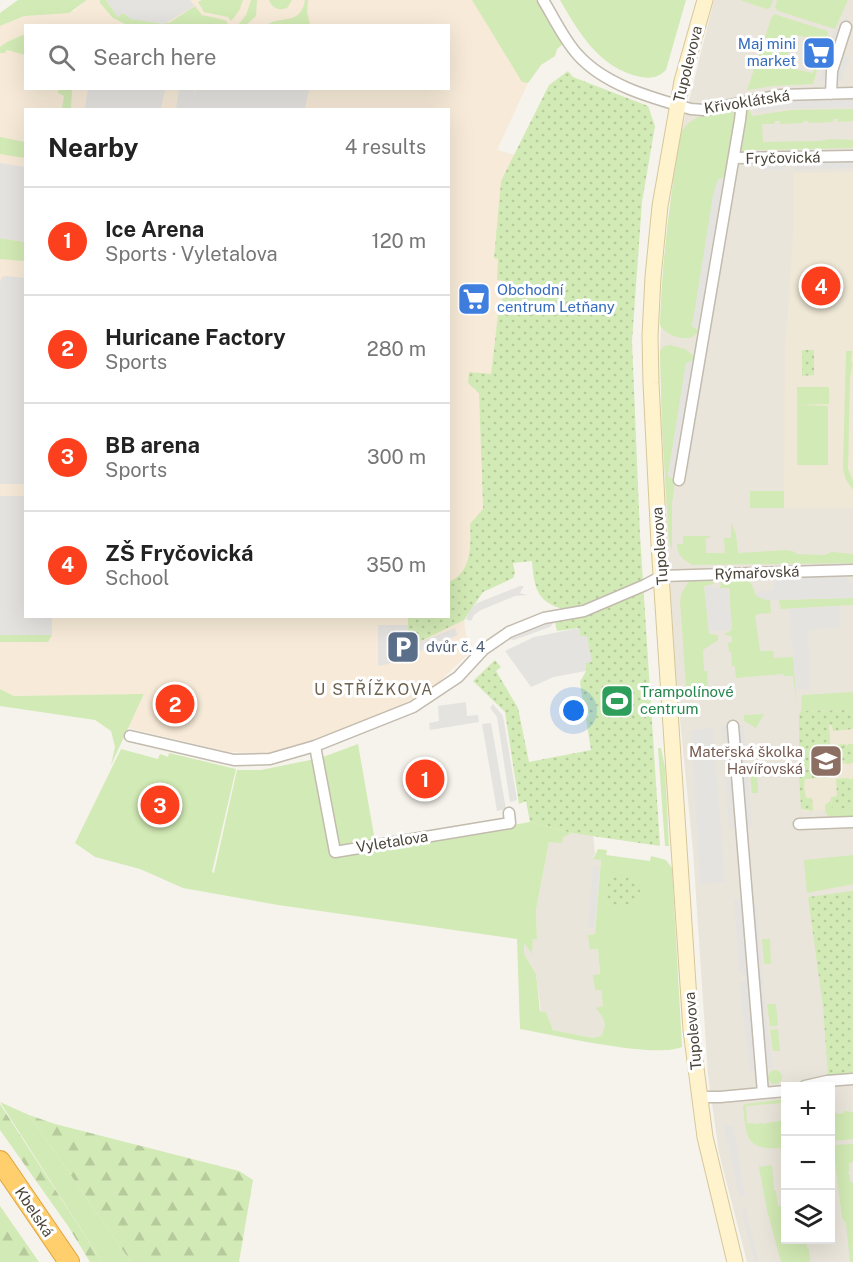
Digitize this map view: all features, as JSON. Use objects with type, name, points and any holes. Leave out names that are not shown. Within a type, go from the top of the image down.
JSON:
[{"type":"highway","name":"Kbelská","points":[[0,1161],[69,1262]]},
{"type":"highway","name":"Kbelská","points":[[0,1184],[52,1262]]},
{"type":"main road","name":"Tupolevova","points":[[705,0],[677,105],[657,226],[650,336],[652,431],[691,1030],[699,1097],[712,1169],[735,1262]]},
{"type":"street","name":"Křivoklátská","points":[[543,0],[570,46],[590,66],[616,82],[677,105],[704,110],[781,95],[853,93]]},
{"type":"street","points":[[831,94],[832,71],[846,27]]},
{"type":"street","name":"Fryčovická","points":[[742,102],[734,158],[853,156]]},
{"type":"street","points":[[679,480],[734,158]]},
{"type":"street","name":"Rýmařovská","points":[[662,576],[853,570]]},
{"type":"street","points":[[130,736],[234,760],[270,759],[315,746],[412,707],[458,677],[483,650],[509,632],[544,618],[584,611],[662,576]]},
{"type":"street","points":[[733,726],[763,1093]]},
{"type":"street","name":"Vyletalova","points":[[315,746],[335,852],[510,823],[509,813]]},
{"type":"street","points":[[800,824],[853,822]]},
{"type":"street","points":[[822,1082],[853,1079]]},
{"type":"street","points":[[699,1097],[781,1091]]},
{"type":"shaded area","points":[[87,0],[536,0],[563,44],[557,49],[555,56],[541,65],[528,83],[497,150],[515,155],[501,181],[494,258],[498,259],[504,280],[501,316],[498,316],[491,374],[479,393],[483,509],[515,573],[513,578],[483,592],[464,620],[466,636],[472,644],[469,653],[439,682],[404,704],[318,740],[270,754],[230,752],[128,728],[144,695],[14,696],[0,689],[0,26],[24,16],[74,11]]},
{"type":"shaded area","points":[[106,0],[190,0],[195,6],[164,24],[131,19],[123,13],[118,17]]},
{"type":"shaded area","points":[[714,0],[853,0],[853,1262],[747,1262],[719,1153],[708,1075],[693,851],[674,659],[662,426],[660,351],[663,269],[681,133]]},
{"type":"shaded area","points":[[835,27],[843,30],[826,82],[819,81]]},
{"type":"shaded area","points":[[842,55],[849,58],[841,81],[834,79]]},
{"type":"shaded area","points":[[88,90],[165,90],[161,108],[85,108]]},
{"type":"shaded area","points":[[179,90],[194,90],[195,93],[196,90],[309,90],[305,108],[176,108]]},
{"type":"shaded area","points":[[853,99],[853,107],[774,109],[755,113],[754,105],[770,101]]},
{"type":"shaded area","points":[[853,160],[853,168],[795,170],[792,163],[788,162],[785,170],[763,170],[764,161]]},
{"type":"shaded area","points":[[0,163],[24,167],[24,242],[0,238]]},
{"type":"shaded area","points":[[853,172],[853,508],[784,508],[785,348],[794,227],[794,173]]},
{"type":"shaded area","points":[[718,179],[733,180],[709,328],[692,327],[713,195]]},
{"type":"shaded area","points":[[2,277],[24,278],[24,484],[0,484],[0,282]]},
{"type":"shaded area","points":[[701,358],[706,363],[688,472],[668,476],[686,363]]},
{"type":"shaded area","points":[[0,496],[24,496],[24,618],[52,618],[52,635],[0,635]]},
{"type":"shaded area","points":[[844,574],[853,585],[853,598],[767,600],[754,593],[774,589],[773,575]]},
{"type":"shaded area","points":[[524,586],[520,593],[528,595],[515,596],[481,610],[474,615],[471,621],[466,619],[470,610],[477,603]]},
{"type":"shaded area","points":[[705,586],[728,589],[732,630],[709,631]]},
{"type":"shaded area","points":[[840,606],[841,627],[808,630],[810,689],[796,690],[789,609]]},
{"type":"shaded area","points":[[555,621],[550,627],[514,640],[506,639],[538,624]]},
{"type":"shaded area","name":"dvůr č. 4","points":[[378,625],[408,625],[408,640],[415,644],[455,628],[458,635],[378,666]]},
{"type":"shaded area","points":[[579,628],[580,636],[587,636],[592,662],[585,663],[586,671],[554,677],[531,687],[505,651],[534,637]]},
{"type":"shaded area","points":[[466,702],[467,716],[478,715],[479,722],[430,730],[429,723],[439,721],[438,706]]},
{"type":"shaded area","points":[[493,704],[503,716],[517,800],[510,802],[497,717],[490,708]]},
{"type":"shaded area","name":"Mateřská školka Havířovská","points":[[853,710],[853,808],[802,812],[801,711]]},
{"type":"shaded area","points":[[491,723],[506,809],[497,811],[482,724]]},
{"type":"shaded area","points":[[744,725],[752,827],[729,829],[722,726]]},
{"type":"shaded area","points":[[713,728],[725,882],[700,884],[691,730]]},
{"type":"shaded area","points":[[572,833],[593,835],[595,853],[593,858],[601,860],[595,934],[589,935],[598,949],[600,975],[594,975],[595,990],[601,990],[603,1006],[600,1013],[604,1019],[605,1028],[601,1036],[593,1038],[553,1030],[546,1012],[541,1011],[536,974],[524,954],[524,942],[532,953],[533,938],[537,939],[536,910],[549,842]]},
{"type":"shaded area","points":[[593,866],[600,867],[595,927],[588,927]]},
{"type":"shaded area","points":[[734,899],[757,904],[766,1017],[773,1068],[750,1071],[739,982],[746,982],[746,977],[739,972]]},
{"type":"shaded area","points":[[733,1125],[745,1196],[739,1196],[724,1126]]},
{"type":"shaded area","points":[[746,1203],[747,1218],[759,1262],[755,1262],[742,1216]]},
{"type":"green space","points":[[18,0],[87,0],[69,13],[24,16],[0,26],[0,13]]},
{"type":"green space","points":[[100,0],[106,0],[118,17],[123,13],[169,23],[195,6],[202,15],[225,20],[228,23],[125,24],[113,18]]},
{"type":"green space","points":[[202,0],[243,0],[239,11],[231,21],[228,17],[204,12],[198,2]]},
{"type":"green space","points":[[251,0],[257,0],[256,16],[247,24],[239,24],[246,15]]},
{"type":"green space","points":[[269,0],[292,0],[287,8],[278,9]]},
{"type":"green space","points":[[305,0],[308,0],[307,12],[310,24],[269,24],[295,17],[303,8]]},
{"type":"green space","points":[[472,0],[536,0],[563,44],[557,49],[555,56],[541,65],[528,83],[522,82]]},
{"type":"green space","points":[[560,0],[686,0],[666,70],[655,77],[645,78],[627,73],[614,66],[602,58],[583,37]]},
{"type":"green space","points":[[740,0],[773,0],[770,8],[766,9]]},
{"type":"green space","points":[[777,0],[848,0],[835,29],[778,11],[775,7]]},
{"type":"green space","points":[[774,14],[827,31],[828,34],[819,53],[822,43],[813,38],[794,35],[785,64],[794,69],[813,73],[816,63],[819,64],[813,84],[747,90],[771,19]]},
{"type":"green space","points":[[24,34],[24,55],[7,50],[5,53],[0,53],[0,47]]},
{"type":"green space","points":[[568,71],[573,77],[648,106],[655,126],[642,202],[632,341],[640,535],[660,846],[572,833],[530,822],[526,801],[519,804],[505,712],[473,681],[495,660],[501,667],[496,671],[518,708],[529,762],[591,750],[586,719],[589,714],[584,710],[580,682],[586,671],[586,636],[580,636],[579,628],[557,631],[555,621],[565,619],[563,609],[547,602],[538,592],[532,561],[513,563],[515,573],[513,578],[483,592],[464,620],[415,644],[408,640],[408,618],[450,618],[450,582],[457,578],[466,565],[470,549],[470,524],[483,509],[479,393],[468,383],[469,372],[491,374],[498,315],[501,315],[504,281],[497,280],[498,259],[494,258],[501,181],[549,85]],"holes":[[[619,684],[620,692],[624,692],[626,707],[610,709],[608,694],[604,694],[603,686]]]},
{"type":"green space","points":[[59,90],[72,90],[71,108],[62,108],[64,96],[58,93]]},
{"type":"green space","points":[[749,108],[752,116],[791,110],[853,109],[853,121],[838,122],[838,119],[833,119],[833,122],[803,121],[803,123],[780,124],[780,121],[775,121],[774,124],[762,124],[763,142],[853,140],[853,148],[756,150],[756,153],[727,168],[723,178],[718,179],[692,327],[698,331],[690,338],[679,337],[667,333],[660,325],[667,229],[681,133],[693,120],[701,116]]},
{"type":"green space","points":[[0,137],[24,142],[24,158],[0,154]]},
{"type":"green space","points":[[0,238],[24,242],[24,261],[0,259]]},
{"type":"green space","points":[[670,345],[685,349],[694,356],[694,360],[686,363],[668,476],[675,480],[672,504],[672,550],[669,542],[662,426],[660,351],[664,346]]},
{"type":"green space","points":[[802,350],[814,350],[814,375],[802,376]]},
{"type":"green space","points":[[846,351],[852,351],[851,364],[853,362],[850,378],[848,469],[853,481],[853,490],[846,480],[843,469]]},
{"type":"green space","points":[[797,387],[829,387],[829,404],[800,405],[828,406],[828,465],[797,465]]},
{"type":"green space","points":[[750,491],[784,491],[784,508],[750,508]]},
{"type":"green space","points":[[731,523],[736,534],[738,553],[787,550],[796,554],[824,555],[832,552],[853,554],[853,563],[693,565],[680,554],[677,544],[683,544],[683,536],[710,536],[706,538],[706,553],[725,553],[724,538],[731,538]]},
{"type":"green space","points":[[745,578],[751,583],[756,596],[770,600],[771,613],[755,616],[760,651],[773,651],[774,658],[793,657],[797,705],[793,676],[783,674],[736,678],[728,643],[732,642],[732,637],[724,634],[732,630],[729,588],[720,589],[721,579]]},
{"type":"green space","points":[[711,579],[714,584],[704,586],[709,634],[718,635],[718,640],[703,650],[704,671],[707,671],[708,687],[686,688],[680,600],[690,580]]},
{"type":"green space","points":[[853,598],[853,605],[781,609],[779,600]]},
{"type":"green space","points":[[0,635],[52,635],[48,642],[0,642]]},
{"type":"green space","name":"Trampolínové centrum","points":[[619,684],[624,692],[626,707],[610,709],[608,694],[604,695],[602,686]]},
{"type":"green space","points":[[0,689],[14,696],[144,694],[111,765],[115,747],[111,731],[95,720],[0,706]]},
{"type":"green space","points":[[853,692],[853,710],[801,711],[802,695]]},
{"type":"green space","points":[[853,710],[853,729],[833,731],[832,725],[829,725],[832,772],[830,775],[832,777],[820,778],[818,776],[818,778],[805,779],[806,798],[812,798],[813,811],[801,809],[799,715],[801,711]]},
{"type":"green space","points":[[764,714],[756,728],[744,721],[744,715]]},
{"type":"green space","points":[[358,744],[375,841],[340,847],[323,757]]},
{"type":"green space","points":[[845,744],[847,746],[853,744],[853,763],[846,764],[844,761],[844,764],[835,765],[834,745]]},
{"type":"green space","points":[[658,748],[661,748],[665,768],[669,846],[665,846]]},
{"type":"green space","points":[[121,749],[158,759],[160,754],[168,757],[169,753],[236,769],[212,872],[214,873],[237,770],[261,770],[315,759],[334,856],[530,822],[572,833],[563,837],[562,843],[549,842],[536,910],[537,939],[533,939],[532,954],[524,943],[524,954],[536,974],[540,1011],[546,1012],[553,1030],[593,1038],[601,1036],[605,1024],[596,1008],[603,1006],[601,990],[595,990],[593,975],[600,974],[598,949],[590,949],[588,935],[595,934],[601,860],[593,859],[598,849],[607,850],[606,855],[650,861],[651,856],[666,860],[672,868],[682,1047],[668,1050],[627,1048],[520,1029],[517,939],[278,905],[183,888],[140,869],[95,857],[75,843]],"holes":[[[611,879],[640,892],[635,903],[606,890]]]},
{"type":"green space","points":[[757,772],[758,793],[752,793],[750,773]]},
{"type":"green space","points":[[848,778],[850,780],[853,778],[853,808],[832,810],[831,797],[837,796],[836,779]]},
{"type":"green space","points":[[830,797],[832,809],[853,808],[853,818],[834,819],[827,815],[825,805],[830,801]]},
{"type":"green space","points":[[853,855],[853,884],[807,893],[804,860]]},
{"type":"green space","points":[[623,874],[635,879],[640,891],[635,903],[623,908],[611,903],[606,891],[611,879]]},
{"type":"green space","points":[[853,891],[853,1073],[828,1075],[823,1007],[808,897]]},
{"type":"green space","points":[[762,939],[770,939],[771,964],[764,964]]},
{"type":"green space","points":[[767,1004],[776,1004],[778,1026],[770,1026]]},
{"type":"green space","points":[[778,1029],[780,1051],[773,1051],[770,1030]]},
{"type":"green space","points":[[775,1070],[780,1072],[782,1077],[780,1082],[775,1084],[770,1082],[768,1077],[770,1072]]},
{"type":"green space","points":[[781,1100],[781,1103],[746,1106],[747,1123],[762,1122],[763,1124],[781,1121],[781,1148],[763,1147],[751,1141],[746,1128],[743,1107],[745,1104]]},
{"type":"green space","points":[[0,1102],[29,1115],[131,1262],[102,1262]]},
{"type":"green space","points":[[0,1104],[102,1262],[90,1262],[68,1226],[0,1130]]},
{"type":"green space","points":[[835,1112],[853,1112],[853,1139],[835,1141]]},
{"type":"green space","points":[[29,1115],[55,1124],[239,1171],[253,1180],[239,1262],[131,1262]]},
{"type":"green space","points":[[853,1144],[853,1162],[849,1163],[847,1173],[850,1175],[850,1182],[853,1182],[853,1262],[850,1262],[846,1223],[842,1218],[835,1145]]},
{"type":"green space","points":[[772,1165],[774,1190],[778,1206],[781,1206],[781,1244],[806,1244],[810,1262],[781,1262],[767,1210],[759,1167]]},
{"type":"green space","points":[[0,1206],[39,1262],[0,1262]]},
{"type":"place","name":"Maj mini market","points":[[819,53]]},
{"type":"place","name":"ZŠ Fryčovická","points":[[821,286]]},
{"type":"place","name":"Obchodní centrum Letňany","points":[[474,299]]},
{"type":"place","name":"dvůr č. 4","points":[[403,647]]},
{"type":"place","name":"Trampolínové centrum","points":[[617,701]]},
{"type":"place","name":"Huricane Factory","points":[[175,704]]},
{"type":"place","name":"Mateřská školka Havířovská","points":[[826,761]]},
{"type":"place","name":"Ice Arena","points":[[425,779]]},
{"type":"place","name":"BB arena","points":[[160,805]]},
{"type":"district","name":"U STŘÍŽKOVA","points":[[374,689]]}]
